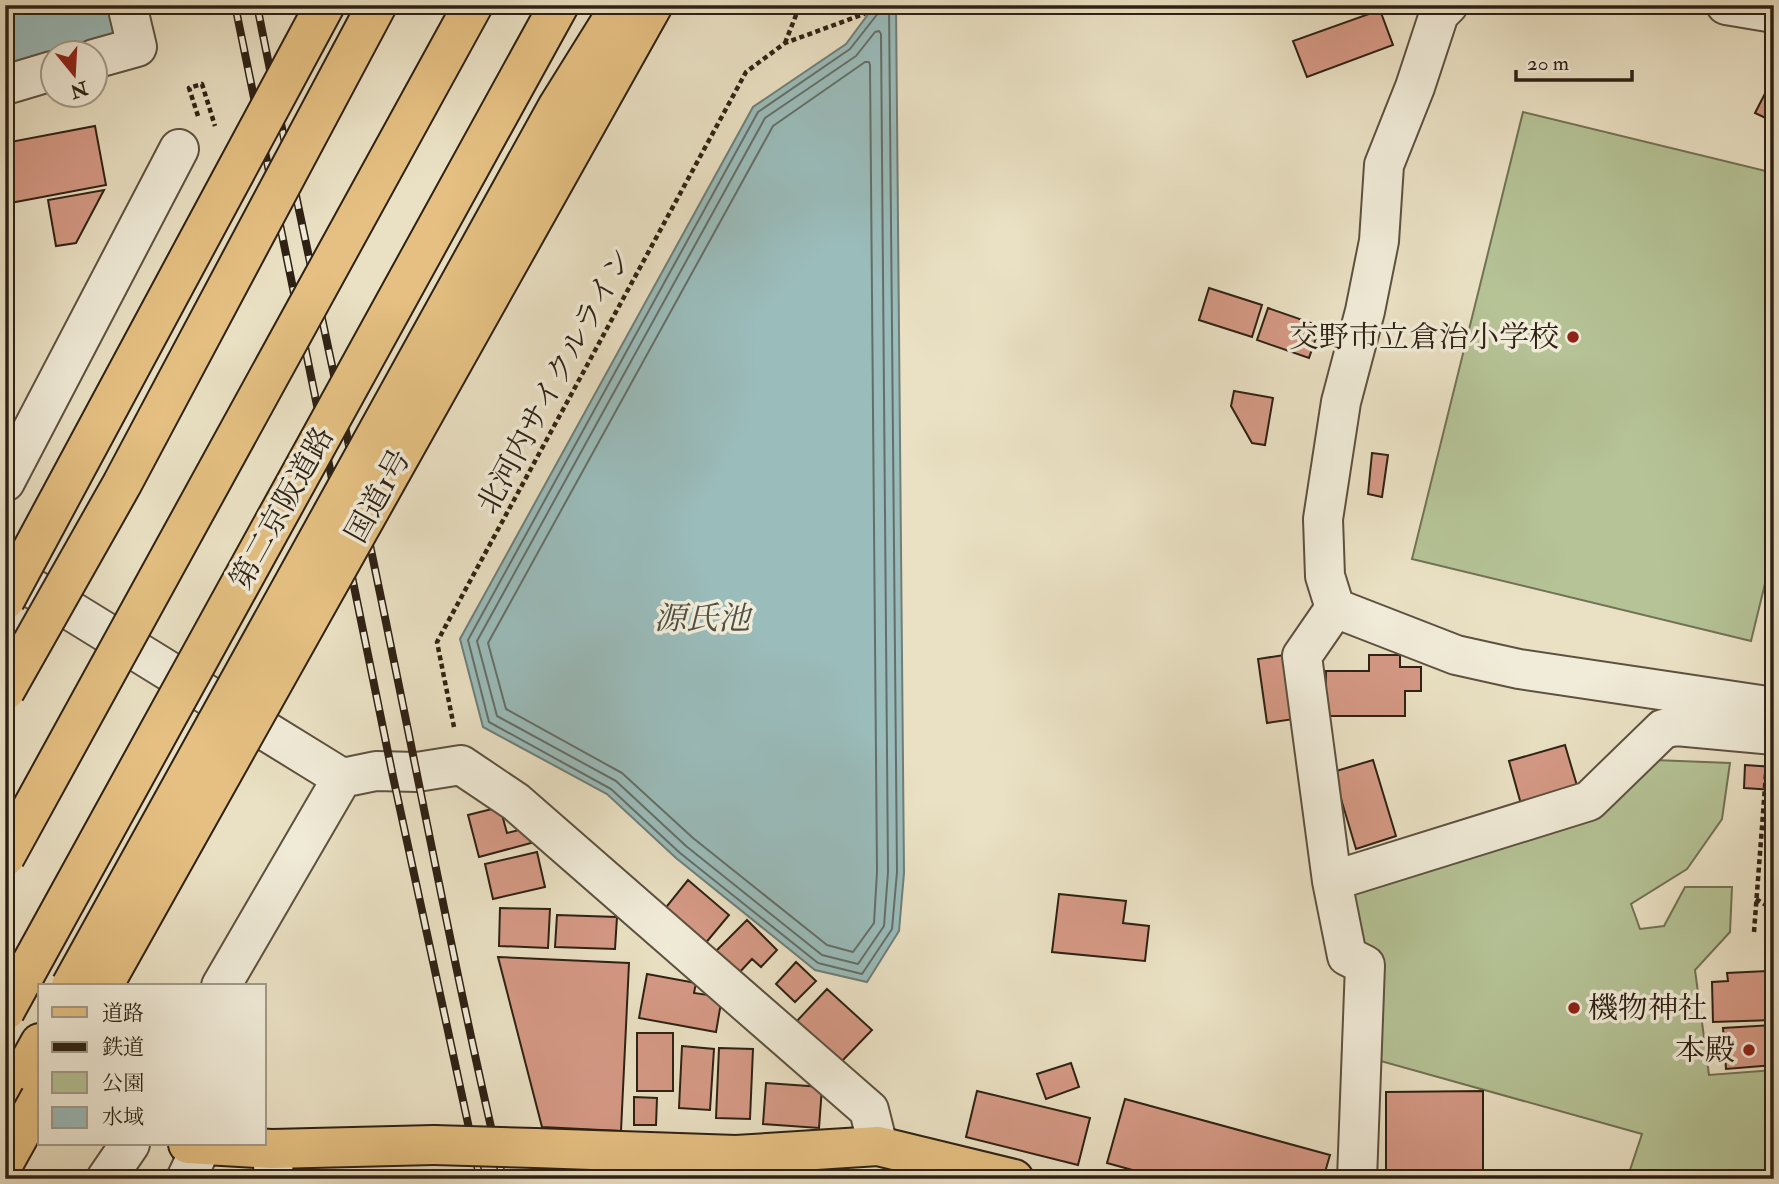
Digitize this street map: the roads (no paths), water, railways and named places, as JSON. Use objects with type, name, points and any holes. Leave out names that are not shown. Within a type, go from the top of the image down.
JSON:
[{"type":"main road","points":[[5,600],[325,5]]},
{"type":"main road","points":[[5,691],[122,484],[377,5]]},
{"type":"main road","points":[[5,857],[473,5]]},
{"type":"main road","name":"第二京阪道路","points":[[5,1011],[559,5]]},
{"type":"main road","points":[[72,984],[558,106],[621,5]]},
{"type":"main road","name":"国道1号","points":[[104,984],[653,5]]},
{"type":"main road","points":[[5,1106],[38,1047]]},
{"type":"main road","points":[[5,1161],[38,1102]]},
{"type":"main road","points":[[5,1137],[38,1138]]},
{"type":"main road","points":[[209,1146],[273,1164],[434,1145],[736,1155],[878,1146],[937,1170],[1014,1179]]},
{"type":"street","points":[[108,55],[137,47],[127,5]]},
{"type":"street","points":[[1335,608],[1325,576],[1323,519],[1341,402],[1365,311],[1379,241],[1384,165],[1415,87],[1439,14],[1448,5]]},
{"type":"street","points":[[1726,5],[1774,13]]},
{"type":"street","points":[[5,85],[38,75]]},
{"type":"street","points":[[5,482],[179,149]]},
{"type":"street","points":[[5,573],[342,778],[376,771],[416,772],[461,765],[516,802],[869,1110],[878,1146]]},
{"type":"street","points":[[5,706],[60,604]]},
{"type":"street","points":[[1335,608],[1456,655],[1772,726]]},
{"type":"street","points":[[1335,608],[1302,656],[1332,881],[1347,956],[1365,965],[1357,1179]]},
{"type":"street","points":[[1332,881],[1589,801],[1663,729],[1676,726],[1772,726]]},
{"type":"street","points":[[223,984],[342,778]]},
{"type":"street","points":[[106,1179],[129,1146]]},
{"type":"street","points":[[186,1179],[201,1146]]},
{"type":"water","name":"源氏池","points":[[875,5],[896,5],[904,873],[899,931],[867,982],[815,970],[676,858],[607,794],[483,727],[460,639],[753,107],[846,44]]},
{"type":"waterway","points":[[5,39],[113,5]]},
{"type":"railway","points":[[235,5],[392,772],[480,1179]]},
{"type":"railway","points":[[257,5],[503,1179]]},
{"type":"place","name":"交野市立倉治小学校","points":[[1573,337]]},
{"type":"place","name":"機物神社","points":[[1574,1008]]},
{"type":"place","name":"本殿","points":[[1749,1050]]}]
